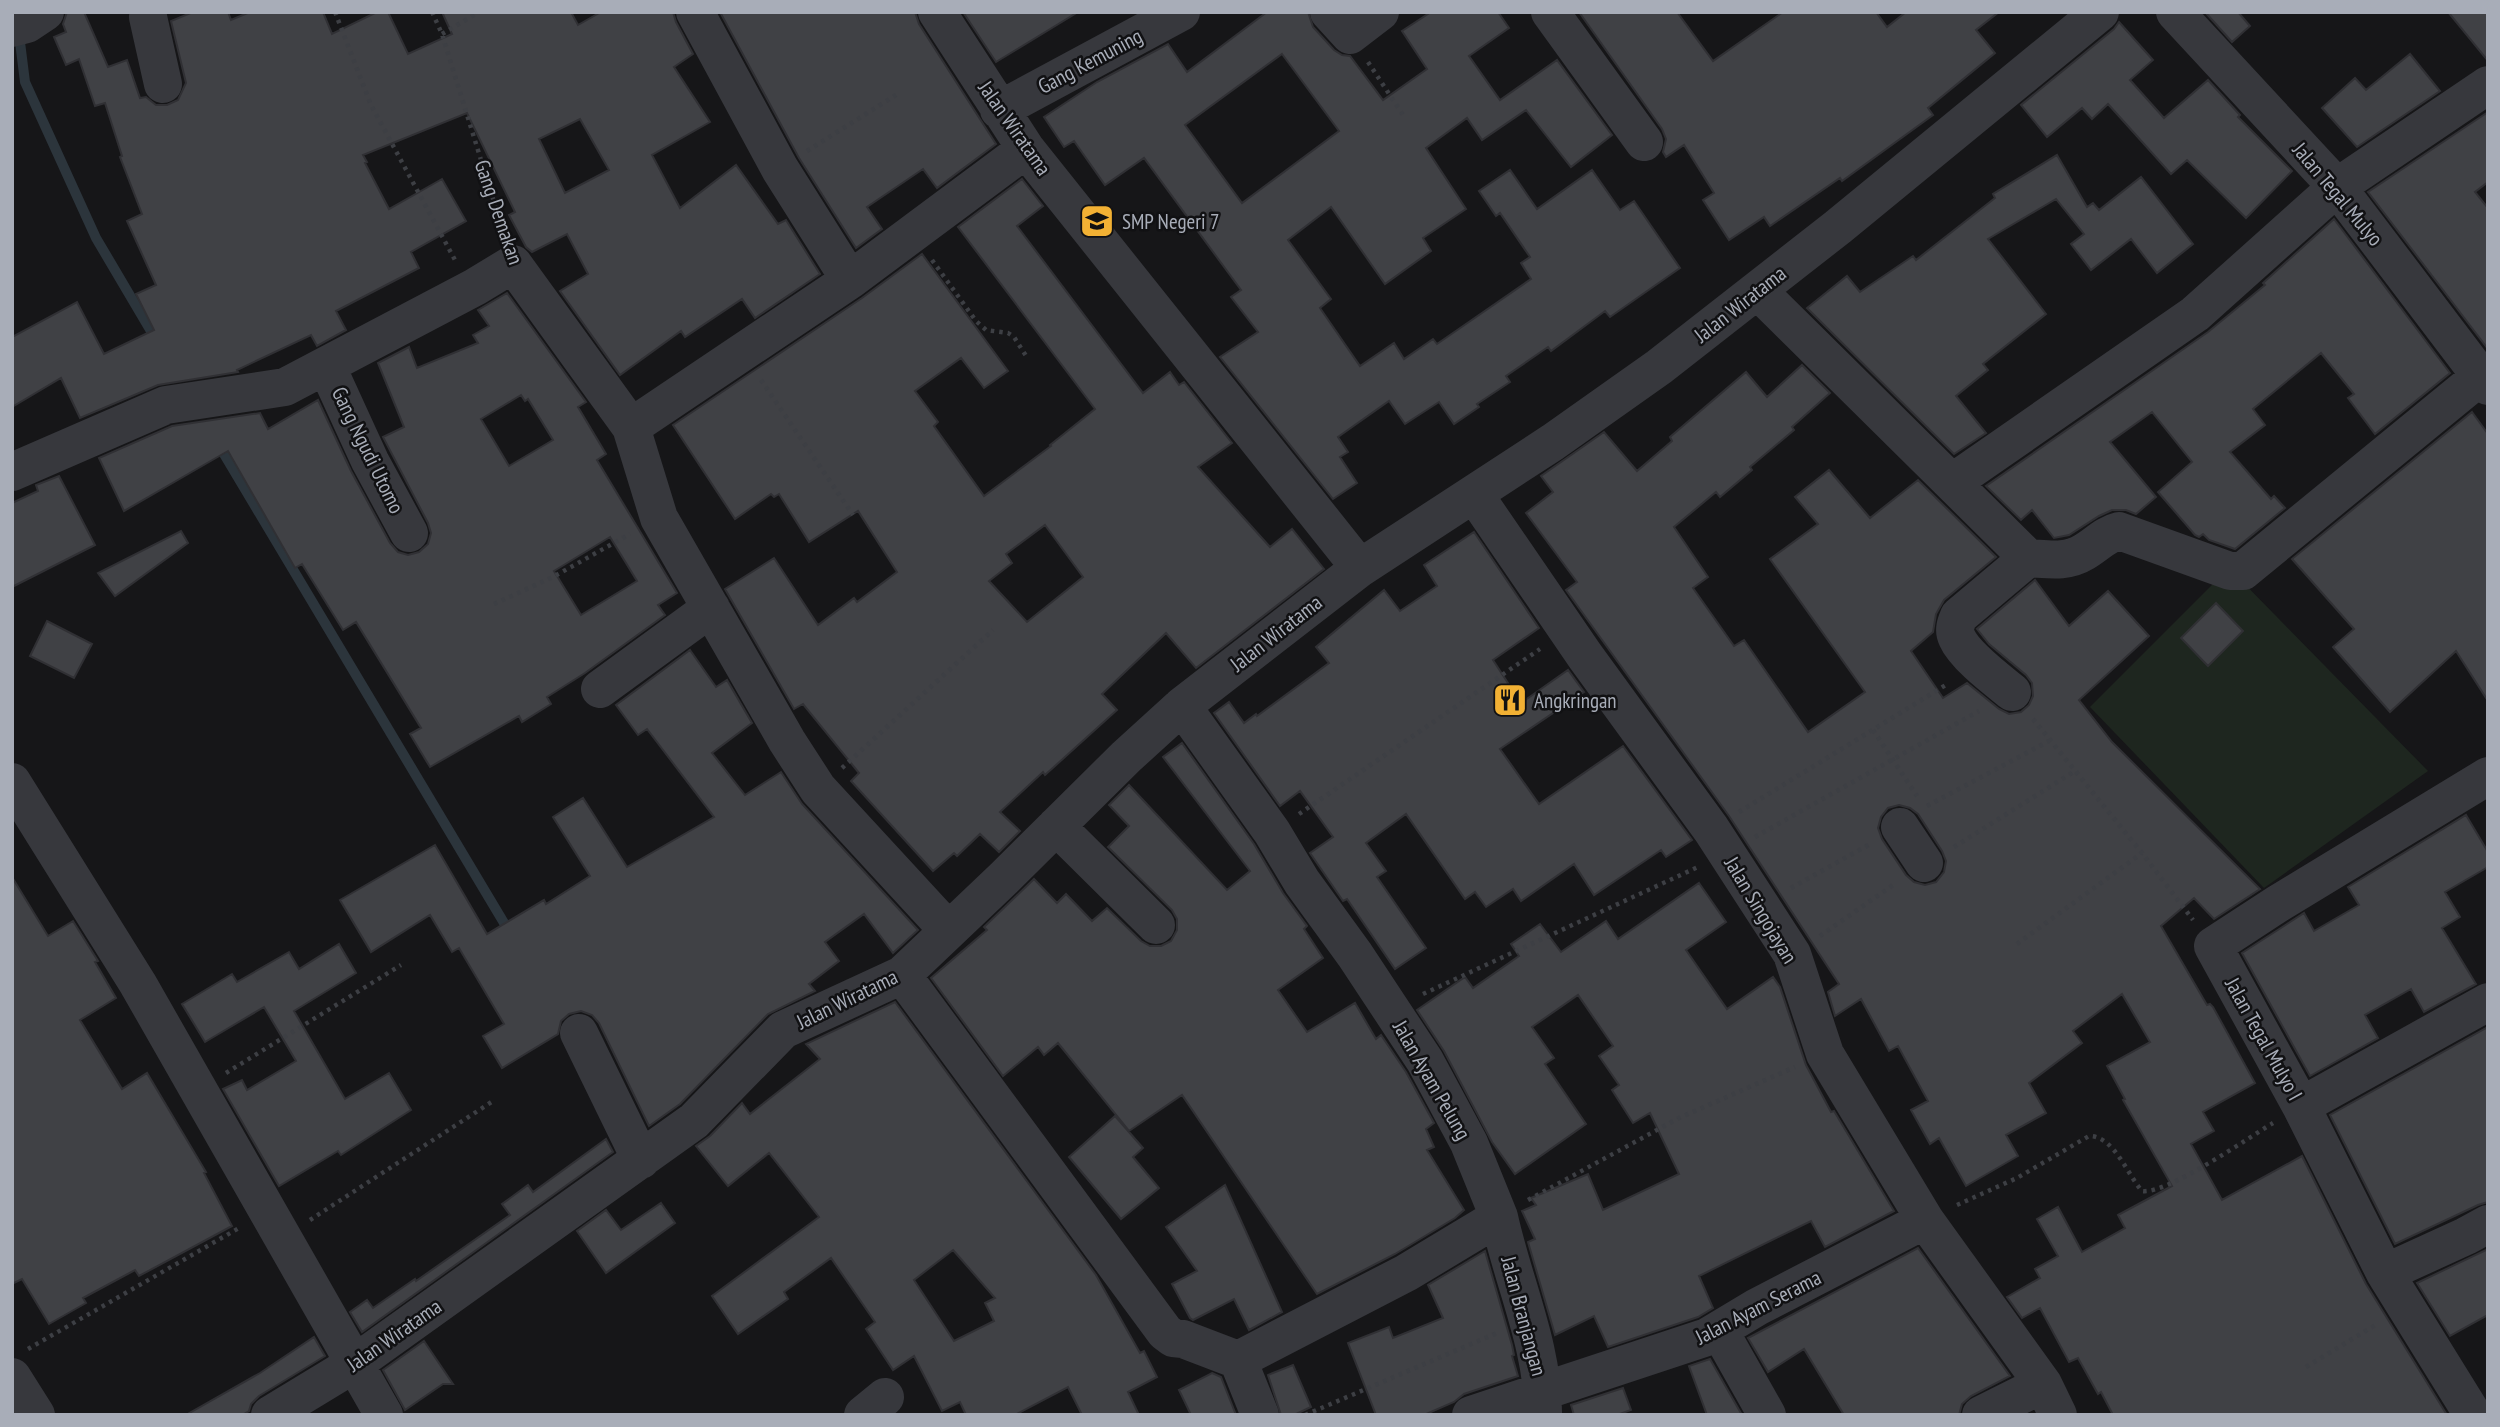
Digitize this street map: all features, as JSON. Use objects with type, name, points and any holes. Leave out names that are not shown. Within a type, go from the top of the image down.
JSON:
[{"type":"street","points":[[695,12],[780,169],[850,280]]},
{"type":"street","name":"Jalan Wiratama","points":[[937,12],[1026,149],[1360,568]]},
{"type":"street","name":"Gang Kemuning","points":[[999,110],[1181,12]]},
{"type":"street","points":[[1339,24],[1380,12]]},
{"type":"street","points":[[1550,12],[1644,142]]},
{"type":"street","name":"Jalan Wiratama","points":[[270,1415],[354,1364],[694,1121],[783,1030],[902,975],[1182,706],[1360,568],[1553,442],[1659,367],[1758,291],[2100,12]]},
{"type":"street","name":"Jalan Tegal Mulyo","points":[[2175,12],[2337,187],[2484,381]]},
{"type":"street","points":[[149,14],[163,84]]},
{"type":"street","points":[[1953,482],[2195,314],[2337,187],[2488,85]]},
{"type":"street","points":[[631,427],[850,280],[1026,149]]},
{"type":"street","points":[[12,472],[166,405],[285,387],[475,288],[513,264]]},
{"type":"street","name":"Gang Demakan","points":[[513,264],[631,427],[659,518],[787,741],[818,789],[948,930]]},
{"type":"street","points":[[1758,291],[2028,558],[2072,558],[2119,531],[2230,571],[2243,571],[2484,381]]},
{"type":"street","name":"Gang Ngudi Utomo","points":[[327,367],[370,461],[408,533]]},
{"type":"street","name":"Jalan Singojayan","points":[[1474,494],[1567,630],[1719,841],[1792,954],[1825,1054],[1925,1220],[2051,1399]]},
{"type":"street","points":[[2012,692],[1979,664],[1957,638],[1956,622],[1965,610],[2028,558]]},
{"type":"street","points":[[600,689],[711,608]]},
{"type":"street","name":"Jalan Ayam Pelung","points":[[1182,706],[1272,832],[1302,882],[1391,1008],[1469,1143],[1499,1217]]},
{"type":"street","points":[[2213,946],[2488,776]]},
{"type":"street","points":[[12,782],[138,984],[384,1415]]},
{"type":"street","points":[[1056,826],[1156,925]]},
{"type":"street","points":[[1900,827],[1924,863]]},
{"type":"street","name":"Jalan Tegal Mulyo I","points":[[2213,946],[2301,1106],[2385,1273],[2473,1415]]},
{"type":"street","points":[[902,975],[1165,1332],[1173,1338],[1183,1339],[1238,1360],[1260,1415]]},
{"type":"street","points":[[2301,1106],[2488,1002]]},
{"type":"street","points":[[579,1033],[642,1160]]},
{"type":"street","points":[[1238,1360],[1406,1273],[1499,1217]]},
{"type":"street","name":"Jalan Branjangan","points":[[1499,1217],[1527,1320],[1543,1402]]},
{"type":"street","name":"Jalan Ayam Serama","points":[[1471,1415],[1543,1402],[1707,1337],[1757,1307],[1925,1220]]},
{"type":"street","points":[[2385,1273],[2488,1224]]},
{"type":"street","points":[[1719,1330],[1767,1415]]},
{"type":"street","points":[[17,1365],[36,1415]]},
{"type":"street","points":[[1981,1415],[2051,1399]]},
{"type":"path","points":[[335,12],[371,105],[446,246],[475,288]]},
{"type":"path","name":"Gang Demakan","points":[[432,12],[442,33],[513,264]]},
{"type":"path","points":[[442,33],[479,12]]},
{"type":"path","points":[[1339,24],[1403,115]]},
{"type":"path","points":[[780,169],[895,95]]},
{"type":"path","points":[[912,234],[976,321],[986,330],[1008,333],[1014,337],[1028,359]]},
{"type":"path","points":[[742,353],[853,515]]},
{"type":"path","points":[[494,604],[553,577],[659,518]]},
{"type":"path","points":[[818,789],[993,630]]},
{"type":"path","points":[[1272,832],[1567,630]]},
{"type":"path","points":[[1719,841],[1873,730],[1979,664]]},
{"type":"path","points":[[1391,1008],[1719,841],[1893,761],[2012,692],[2049,741],[2143,853],[2213,946]]},
{"type":"path","points":[[1873,730],[1924,807],[2049,741]]},
{"type":"path","points":[[1759,906],[1900,827]]},
{"type":"path","points":[[2017,944],[2143,853]]},
{"type":"path","points":[[198,1090],[401,965]]},
{"type":"path","points":[[1499,1217],[1679,1118],[1825,1054]]},
{"type":"path","points":[[17,1365],[493,1101]]},
{"type":"path","points":[[1925,1220],[2017,1178],[2089,1136],[2104,1140],[2117,1153],[2142,1191],[2150,1193],[2187,1175],[2301,1106]]},
{"type":"path","points":[[2306,1367],[2405,1308]]},
{"type":"path","points":[[1305,1415],[1527,1320]]},
{"type":"shaded area","points":[[2229,568],[2428,771],[2264,888],[2090,707]]},
{"type":"building","points":[[67,12],[84,12],[108,67],[127,60],[140,98],[146,97],[156,105],[167,105],[178,100],[186,83],[171,21],[193,12],[228,12],[231,20],[250,12],[323,12],[332,34],[377,12],[388,12],[408,54],[452,34],[442,12],[571,12],[578,25],[601,12],[673,12],[693,54],[674,67],[710,122],[652,155],[680,208],[736,165],[778,224],[786,220],[820,274],[755,318],[742,299],[685,337],[681,331],[620,375],[560,291],[588,274],[567,234],[532,252],[526,247],[509,215],[515,212],[467,113],[363,155],[389,209],[442,179],[466,221],[411,252],[419,268],[336,311],[346,330],[317,346],[311,335],[237,370],[238,372],[158,385],[80,418],[61,378],[12,407],[12,337],[77,302],[104,354],[154,330],[136,294],[156,285],[127,221],[142,214],[120,157],[122,156],[105,103],[95,106],[79,59],[66,65],[54,37],[66,32],[63,24]],"holes":[[[580,119],[609,170],[565,193],[539,139]]]},
{"type":"building","points":[[720,12],[915,12],[919,24],[996,144],[937,188],[923,169],[867,207],[882,229],[856,248],[799,158]]},
{"type":"building","points":[[963,12],[1078,12],[996,62]]},
{"type":"building","points":[[1267,12],[1308,12],[1313,27],[1334,50],[1350,56],[1383,100],[1427,69],[1402,31],[1431,12],[1498,12],[1509,28],[1469,56],[1500,100],[1557,60],[1612,135],[1571,167],[1526,110],[1482,140],[1467,118],[1426,148],[1466,209],[1423,238],[1431,251],[1385,284],[1331,207],[1288,240],[1331,299],[1320,308],[1360,366],[1394,343],[1404,359],[1433,339],[1437,344],[1531,279],[1521,263],[1530,257],[1500,213],[1496,216],[1479,191],[1510,170],[1537,209],[1592,170],[1620,210],[1634,201],[1680,268],[1610,317],[1605,311],[1551,351],[1548,347],[1506,376],[1510,382],[1477,404],[1479,407],[1454,424],[1439,402],[1405,424],[1389,401],[1338,437],[1348,452],[1340,457],[1357,483],[1333,499],[1220,357],[1258,332],[1231,297],[1241,290],[1144,158],[1105,185],[1074,141],[1064,147],[1044,117],[1097,82],[1168,44],[1187,72]],"holes":[[[1282,54],[1339,131],[1242,203],[1185,125]]]},
{"type":"building","points":[[1579,12],[1677,12],[1713,61],[1783,12],[1876,12],[1887,27],[1906,12],[1999,12],[1976,30],[1995,53],[1928,108],[1933,115],[1842,181],[1840,178],[1770,226],[1764,217],[1729,240],[1703,200],[1714,193],[1684,145],[1666,157],[1663,152],[1666,139],[1662,129]]},
{"type":"building","points":[[2205,12],[2238,12],[2250,26],[2232,42]]},
{"type":"building","points":[[2448,12],[2488,12],[2488,61]]},
{"type":"building","points":[[2119,22],[2153,60],[2130,80],[2164,118],[2208,80],[2240,115],[2238,117],[2292,171],[2246,218],[2187,160],[2171,174],[2108,104],[2092,119],[2082,108],[2047,137],[2021,105],[2114,29]]},
{"type":"building","points":[[2410,54],[2440,91],[2357,147],[2322,108],[2355,78],[2366,90]]},
{"type":"building","points":[[2488,112],[2488,182],[2475,192],[2488,208],[2488,349],[2368,192]]},
{"type":"building","points":[[2057,155],[2087,207],[2093,203],[2099,210],[2141,177],[2193,244],[2157,273],[2131,239],[2091,270],[2071,244],[2084,234],[2056,199],[1988,239],[2046,314],[1983,364],[1988,370],[1956,396],[1986,433],[1954,454],[1807,308],[1847,276],[1860,292],[1913,256],[1916,260],[1995,198],[1993,194]]},
{"type":"building","points":[[1022,179],[1043,206],[1017,226],[1143,393],[1170,372],[1179,385],[1184,382],[1232,443],[1198,467],[1270,547],[1292,529],[1324,569],[1196,668],[1166,633],[1102,694],[1117,710],[1000,812],[1020,831],[999,852],[980,834],[957,856],[954,853],[933,871],[851,781],[859,773],[803,704],[794,709],[725,589],[774,558],[818,625],[854,598],[857,602],[897,572],[858,511],[809,542],[779,494],[774,497],[771,494],[735,519],[673,425],[862,298],[922,254],[1008,371],[984,388],[961,358],[915,391],[938,422],[934,426],[984,496],[1095,409],[958,227]],"holes":[[[1045,525],[1083,577],[1027,622],[989,581],[1012,563],[1006,554]]]},
{"type":"building","points":[[2334,219],[2450,373],[2375,434],[2348,398],[2354,394],[2321,353],[2253,409],[2265,425],[2230,452],[2271,499],[2274,496],[2285,508],[2235,549],[2209,540],[2203,534],[2199,537],[2195,535],[2158,492],[2192,462],[2152,412],[2110,442],[2156,497],[2136,514],[2126,510],[2112,510],[2069,535],[2054,538],[2032,510],[2021,520],[1986,486],[2208,332],[2265,285],[2263,283]]},
{"type":"building","points":[[507,293],[586,402],[578,407],[606,454],[597,460],[677,593],[658,605],[665,615],[547,697],[551,704],[522,722],[519,716],[430,767],[410,734],[421,728],[356,622],[343,630],[302,564],[295,568],[228,451],[124,511],[99,458],[172,426],[260,413],[268,429],[318,400],[351,471],[390,543],[398,552],[408,555],[419,552],[428,544],[431,533],[383,437],[404,427],[378,363],[409,347],[417,368],[478,343],[473,335],[489,326],[478,310]],"holes":[[[521,395],[525,401],[528,399],[553,440],[509,466],[481,419]],[[610,537],[637,581],[581,615],[554,571]]]},
{"type":"building","points":[[1802,365],[1830,393],[1792,427],[1794,430],[1750,467],[1752,470],[1720,497],[1716,492],[1674,527],[1708,577],[1693,588],[1734,646],[1744,640],[1808,732],[1865,692],[1770,559],[1818,524],[1795,497],[1829,470],[1870,518],[1918,480],[1996,557],[1944,600],[1936,614],[1933,632],[1911,651],[1943,698],[1967,683],[2009,714],[2021,712],[2029,705],[2033,696],[2032,683],[1989,644],[1977,629],[2035,580],[2069,626],[2108,591],[2149,636],[2079,700],[2112,742],[2260,889],[2214,919],[2194,898],[2161,926],[2207,1005],[2213,1007],[2255,1083],[2203,1112],[2214,1131],[2191,1144],[2222,1200],[2302,1156],[2366,1284],[2447,1415],[2113,1415],[2078,1358],[2069,1362],[2040,1308],[2022,1318],[2007,1297],[2040,1278],[2035,1269],[2058,1256],[2037,1219],[2058,1207],[2082,1252],[2125,1228],[2118,1215],[2172,1186],[2123,1100],[2125,1099],[2107,1066],[2150,1042],[2122,994],[2073,1031],[2082,1043],[2029,1083],[2046,1113],[2006,1135],[2018,1156],[1966,1186],[1939,1138],[1930,1144],[1911,1110],[1928,1101],[1898,1046],[1889,1051],[1861,999],[1835,1016],[1828,992],[1839,984],[1729,816],[1566,590],[1577,582],[1526,513],[1553,492],[1541,476],[1604,432],[1637,471],[1672,441],[1670,437],[1746,372],[1767,397]],"holes":[[[1899,805],[1918,814],[1946,861],[1944,872],[1936,882],[1925,885],[1914,882],[1906,875],[1882,839],[1878,828],[1881,817],[1888,808]]]},
{"type":"building","points":[[2472,412],[2488,434],[2488,701],[2456,651],[2390,712],[2333,647],[2354,629],[2292,559]]},
{"type":"building","points":[[59,476],[95,545],[12,587],[12,503],[38,491],[36,485]]},
{"type":"building","points":[[181,531],[188,543],[115,596],[98,573]]},
{"type":"building","points":[[1474,532],[1539,628],[1493,660],[1521,703],[1568,670],[1584,692],[1500,749],[1539,804],[1623,746],[1692,840],[1666,857],[1661,850],[1594,895],[1574,864],[1521,901],[1513,889],[1486,907],[1475,892],[1465,899],[1406,814],[1366,843],[1386,871],[1377,877],[1426,948],[1395,969],[1347,899],[1343,901],[1310,853],[1333,837],[1300,791],[1280,806],[1214,713],[1229,702],[1244,723],[1256,714],[1257,716],[1329,663],[1316,647],[1384,590],[1400,611],[1437,586],[1424,565]]},
{"type":"building","points":[[2216,603],[2243,631],[2208,666],[2181,638]]},
{"type":"building","points":[[47,621],[92,644],[74,678],[30,656]]},
{"type":"building","points":[[690,650],[716,687],[727,680],[752,723],[712,753],[745,795],[781,772],[802,804],[918,930],[893,953],[864,914],[825,942],[839,961],[809,984],[815,991],[768,1014],[680,1104],[649,1126],[599,1023],[592,1015],[581,1011],[569,1014],[561,1021],[558,1034],[502,1068],[483,1036],[504,1024],[459,948],[452,952],[430,915],[371,952],[340,900],[435,845],[487,934],[544,900],[546,904],[590,876],[553,817],[583,798],[627,867],[714,817],[647,729],[638,735],[616,705]]},
{"type":"building","points":[[1182,743],[1254,844],[1283,893],[1307,926],[1304,929],[1323,958],[1278,990],[1307,1032],[1355,1003],[1376,1039],[1381,1035],[1406,1072],[1434,1123],[1426,1129],[1434,1147],[1427,1150],[1464,1210],[1395,1254],[1317,1294],[1182,1095],[1129,1131],[1058,1043],[1044,1055],[1038,1047],[1003,1076],[931,978],[987,930],[984,927],[1034,879],[1057,903],[1066,894],[1092,921],[1107,908],[1141,941],[1150,946],[1161,946],[1171,941],[1177,930],[1177,919],[1172,910],[1108,847],[1129,826],[1109,805],[1129,785],[1227,890],[1250,871],[1163,757]]},
{"type":"building","points":[[2466,815],[2488,852],[2488,867],[2445,892],[2460,917],[2442,928],[2476,984],[2424,1012],[2411,989],[2365,1015],[2378,1038],[2310,1076],[2242,953],[2304,913],[2314,931],[2359,905],[2348,887]]},
{"type":"building","points":[[12,877],[48,936],[73,921],[98,961],[95,962],[116,998],[80,1020],[122,1089],[147,1073],[206,1172],[204,1173],[232,1226],[139,1276],[135,1270],[83,1298],[86,1303],[49,1324],[22,1279],[12,1284]]},
{"type":"building","points":[[1699,883],[1726,922],[1686,950],[1727,1009],[1773,977],[1780,987],[1806,1065],[1831,1112],[1834,1111],[1894,1211],[1825,1247],[1811,1221],[1699,1276],[1713,1308],[1698,1317],[1608,1347],[1594,1316],[1555,1335],[1528,1242],[1535,1239],[1522,1211],[1536,1205],[1531,1198],[1588,1174],[1603,1210],[1679,1174],[1650,1113],[1633,1123],[1612,1090],[1619,1085],[1599,1056],[1613,1046],[1578,995],[1532,1027],[1554,1058],[1545,1064],[1586,1124],[1515,1174],[1492,1142],[1444,1051],[1417,1010],[1465,977],[1473,988],[1519,956],[1511,944],[1540,924],[1561,952],[1606,921],[1618,939]]},
{"type":"building","points":[[339,944],[356,973],[294,1011],[345,1099],[389,1073],[411,1110],[341,1155],[338,1151],[279,1186],[223,1089],[242,1080],[247,1090],[296,1061],[264,1007],[205,1042],[182,1004],[232,974],[237,982],[289,952],[299,969]]},
{"type":"building","points":[[895,1002],[1096,1275],[1140,1353],[1144,1351],[1157,1377],[1128,1392],[1139,1415],[1082,1415],[1068,1387],[1015,1415],[966,1415],[960,1402],[942,1411],[914,1356],[893,1370],[866,1329],[875,1322],[831,1258],[784,1292],[788,1299],[738,1334],[712,1296],[819,1217],[769,1153],[728,1186],[696,1146],[710,1136],[742,1103],[750,1114],[820,1059],[806,1044]],"holes":[[[953,1250],[995,1298],[985,1303],[994,1321],[954,1341],[914,1280]]]},
{"type":"building","points":[[2488,1027],[2488,1202],[2395,1244],[2330,1115]]},
{"type":"building","points":[[1115,1116],[1143,1148],[1133,1157],[1159,1188],[1121,1219],[1069,1157]]},
{"type":"building","points":[[606,1139],[613,1152],[362,1332],[350,1312],[367,1300],[373,1308],[415,1279],[416,1281],[510,1215],[502,1204],[528,1185],[533,1192]]},
{"type":"building","points":[[1225,1185],[1282,1312],[1249,1330],[1234,1299],[1193,1320],[1172,1284],[1197,1271],[1166,1227]]},
{"type":"building","points":[[661,1203],[675,1223],[606,1273],[577,1231],[606,1210],[621,1230]]},
{"type":"building","points":[[1918,1248],[2010,1376],[1971,1396],[1962,1404],[1959,1415],[1844,1415],[1804,1349],[1768,1372],[1748,1338]]},
{"type":"building","points":[[2488,1249],[2488,1315],[2450,1336],[2417,1283]]},
{"type":"building","points":[[1485,1251],[1512,1345],[1518,1376],[1464,1394],[1454,1402],[1424,1415],[1376,1415],[1348,1343],[1389,1327],[1393,1338],[1443,1318],[1428,1285]]},
{"type":"building","points":[[314,1337],[325,1356],[259,1396],[251,1404],[249,1411],[242,1415],[186,1415],[260,1373]]},
{"type":"building","points":[[424,1341],[453,1384],[443,1384],[405,1410],[383,1370]]},
{"type":"building","points":[[1710,1359],[1742,1415],[1707,1415],[1689,1366]]},
{"type":"building","points":[[1293,1365],[1311,1407],[1294,1415],[1281,1415],[1268,1375]]},
{"type":"building","points":[[1212,1373],[1221,1377],[1236,1415],[1191,1415],[1179,1390]]},
{"type":"building","points":[[1623,1388],[1631,1410],[1617,1415],[1574,1415],[1571,1405]]},
{"type":"waterway","points":[[19,34],[25,82],[96,238],[158,343]]},
{"type":"waterway","points":[[218,444],[510,933]]},
{"type":"place","name":"SMP Negeri 7","points":[[1097,221]]},
{"type":"place","name":"Angkringan","points":[[1510,700]]}]
